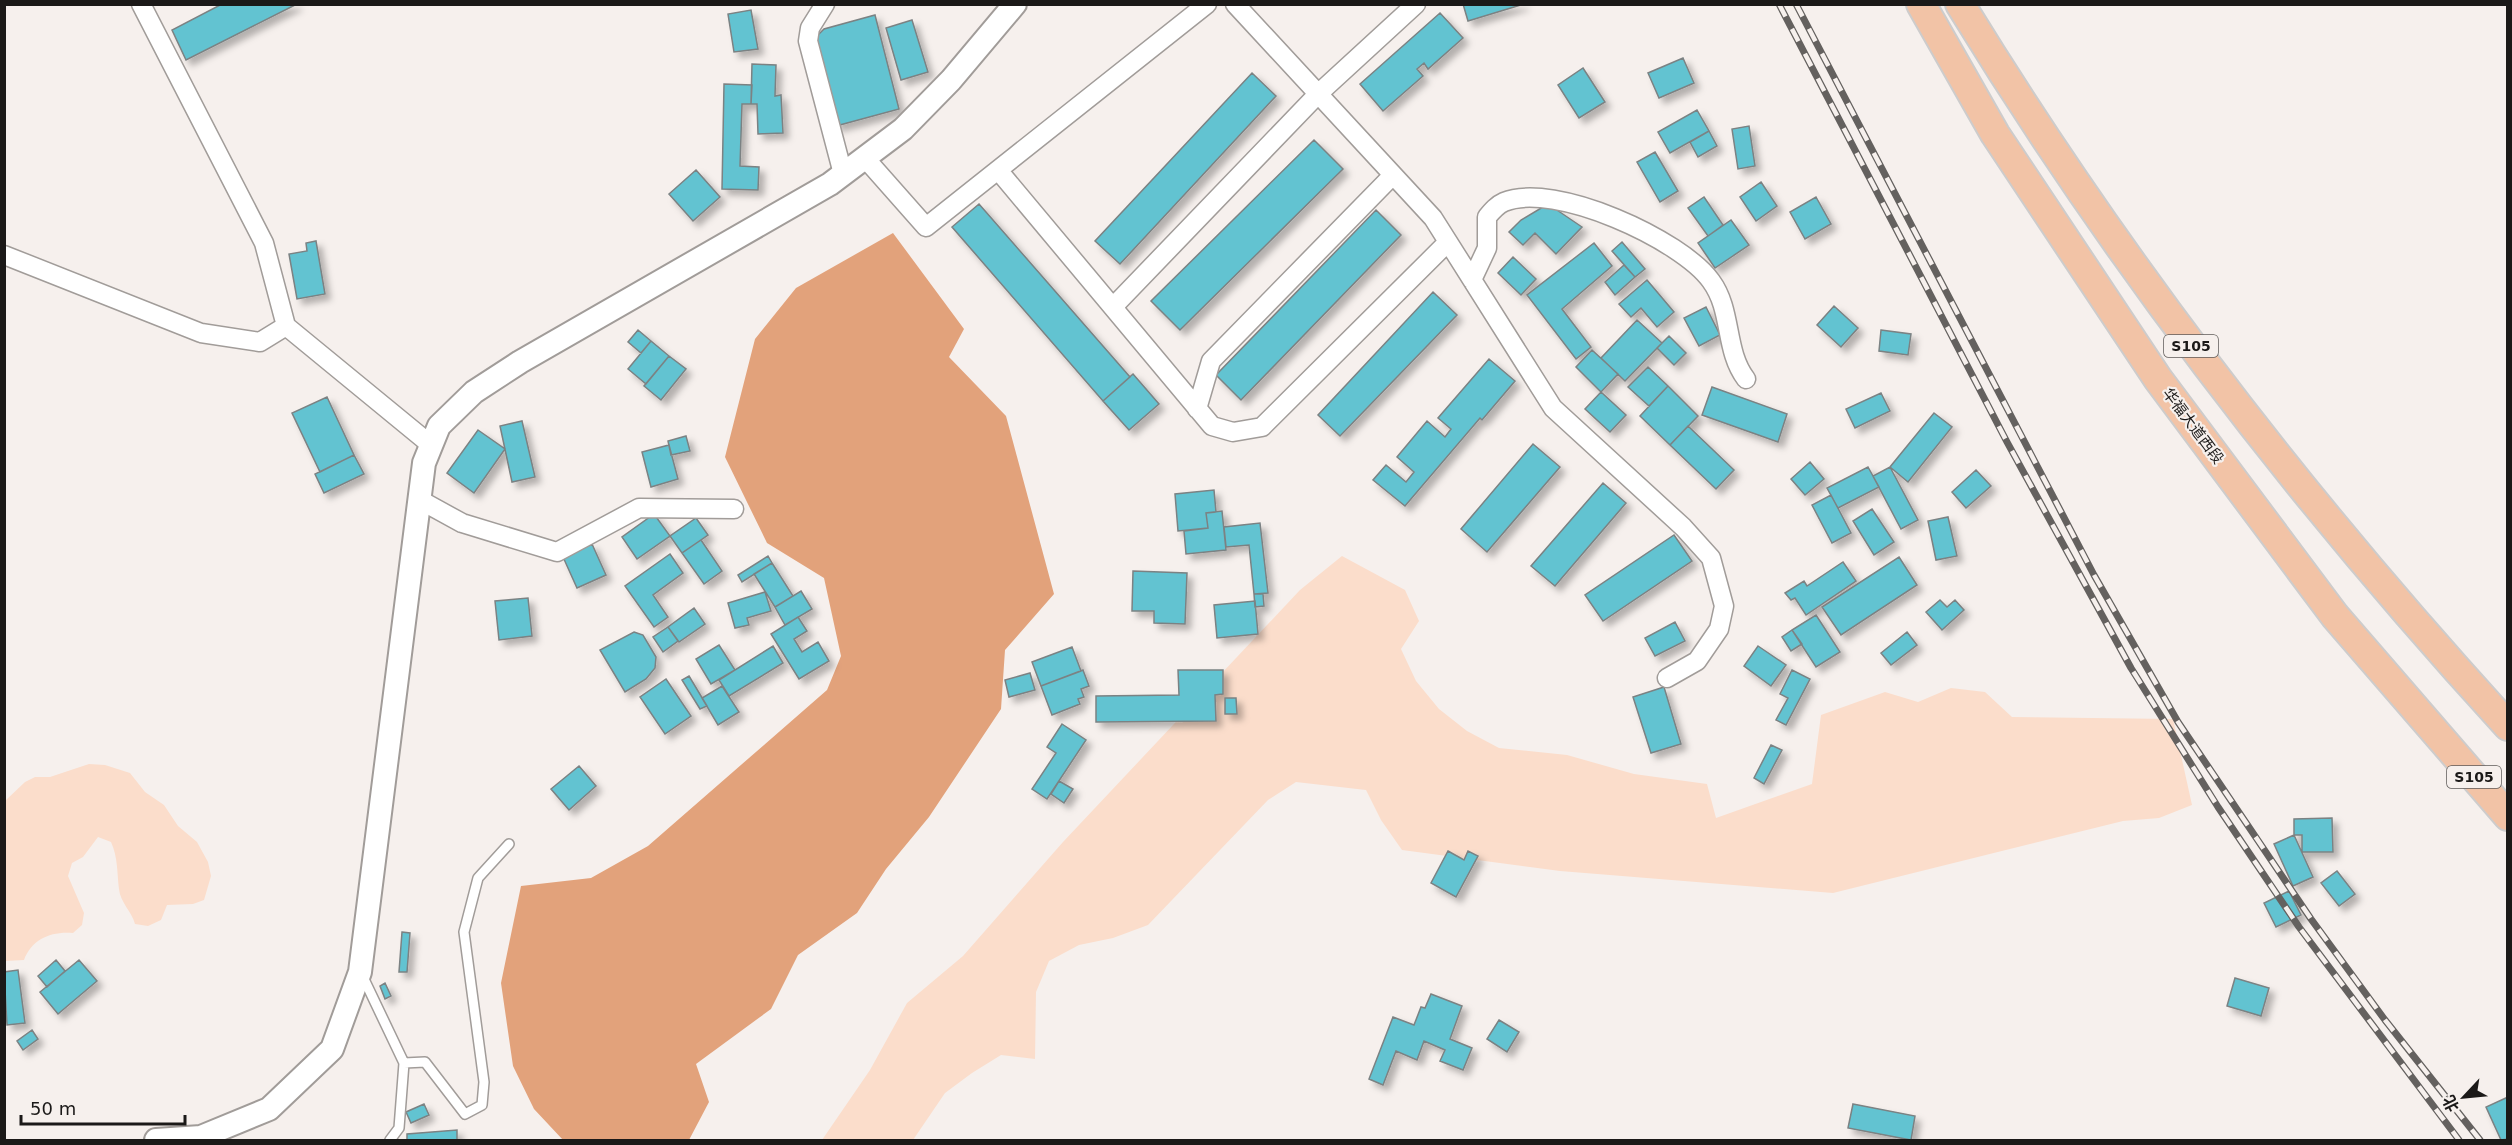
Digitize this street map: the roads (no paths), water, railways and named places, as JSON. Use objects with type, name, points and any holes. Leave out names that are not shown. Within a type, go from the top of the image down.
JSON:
[{"type":"main road","name":"华福大道西段","points":[[1921,4],[1995,134],[2158,379],[2335,616],[2508,816]]},
{"type":"main road","name":"S105","points":[[1960,4],[2018,99],[2193,349],[2382,585],[2508,726]]},
{"type":"street","points":[[141,4],[264,243],[286,326],[431,445]]},
{"type":"street","points":[[825,4],[810,28],[808,41],[843,174]]},
{"type":"street","points":[[156,1140],[201,1137],[269,1109],[332,1049],[360,972],[424,463],[439,426],[474,392],[520,362],[743,235],[843,174],[911,121],[1015,4]]},
{"type":"street","points":[[864,158],[926,227],[1207,4]]},
{"type":"street","points":[[1235,4],[1433,218],[1553,408],[1683,527],[1711,558],[1724,606],[1719,629],[1697,661],[1667,678]]},
{"type":"street","points":[[1113,308],[1318,94],[1416,4]]},
{"type":"street","points":[[998,170],[1212,426],[1233,432],[1262,426],[1448,242]]},
{"type":"street","points":[[1197,409],[1211,361],[1393,175]]},
{"type":"street","points":[[1472,280],[1487,248],[1487,217],[1504,202],[1544,198],[1593,208],[1633,226],[1690,258],[1709,278],[1724,306],[1734,360],[1746,379]]},
{"type":"street","points":[[4,255],[201,333],[260,342],[286,326]]},
{"type":"street","points":[[420,500],[462,523],[557,552],[639,508],[734,509]]},
{"type":"lane","points":[[404,1063],[425,1062],[465,1114],[482,1105],[484,1082],[464,933],[478,878],[510,844]]},
{"type":"lane","points":[[360,972],[404,1063],[399,1128],[390,1140]]},
{"type":"railway","points":[[1779,4],[2007,442],[2131,668],[2218,807],[2299,927],[2459,1140]]},
{"type":"railway","points":[[1796,4],[2094,575],[2178,722],[2311,919],[2385,1020],[2480,1140]]}]
